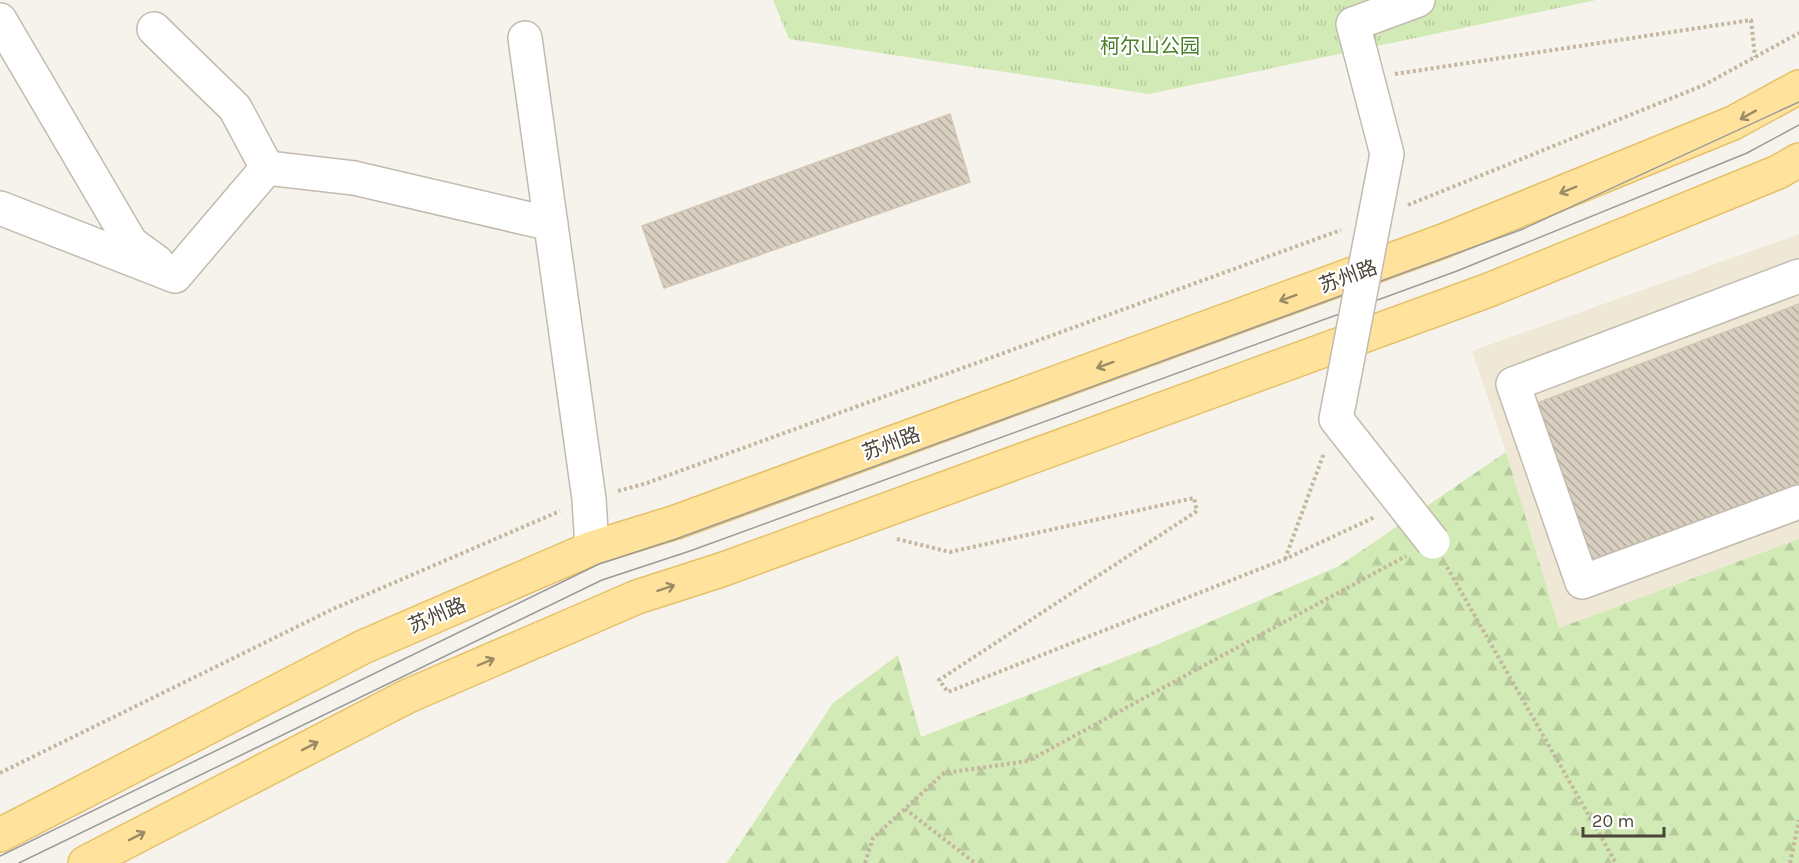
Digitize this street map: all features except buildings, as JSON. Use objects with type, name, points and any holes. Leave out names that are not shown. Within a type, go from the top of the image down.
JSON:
[{"type":"main road","name":"苏州路","points":[[0,835],[363,647],[592,548],[687,518],[1443,241],[1733,123],[1799,87]]},
{"type":"main road","points":[[85,863],[408,696],[637,597],[744,562],[1489,290],[1779,171],[1799,160]]},
{"type":"street","points":[[1418,0],[1353,24],[1388,154],[1336,418],[1432,542]]},
{"type":"street","points":[[0,20],[131,243],[175,276]]},
{"type":"street","points":[[154,28],[234,108],[267,168]]},
{"type":"street","points":[[525,38],[589,499],[592,548]]},
{"type":"street","points":[[175,276],[267,168]]},
{"type":"street","points":[[267,168],[354,178],[551,224]]},
{"type":"street","points":[[0,208],[175,276]]},
{"type":"street","points":[[1799,276],[1513,384],[1582,582],[1799,502]]},
{"type":"path","points":[[1361,54],[1393,74],[1751,20],[1755,57]]},
{"type":"path","points":[[1403,207],[1704,85],[1799,33]]},
{"type":"path","points":[[0,773],[333,609],[589,499],[646,483],[1347,227]]},
{"type":"path","points":[[1285,559],[1336,418]]},
{"type":"path","points":[[896,539],[950,552],[1194,498],[1197,511],[939,680],[948,692],[1285,559],[1403,504]]},
{"type":"path","points":[[865,863],[873,838],[944,773],[1028,761],[1432,542],[1616,863]]},
{"type":"path","points":[[905,809],[975,863]]},
{"type":"path","points":[[1790,863],[1799,820]]},
{"type":"shaded area","points":[[1799,234],[1799,539],[1559,628],[1506,452],[1472,351]]},
{"type":"green space","name":"柯尔山公园","points":[[773,0],[1596,0],[1149,94],[789,39]]},
{"type":"green space","points":[[1506,452],[1559,628],[1799,539],[1799,863],[727,863],[833,703],[898,655],[921,737],[1156,645],[1339,566]]},
{"type":"tram line","points":[[0,856],[599,564],[676,539],[1523,229],[1799,102]]},
{"type":"tram line","points":[[19,863],[602,580],[690,551],[1457,271],[1747,153],[1799,125]]}]
